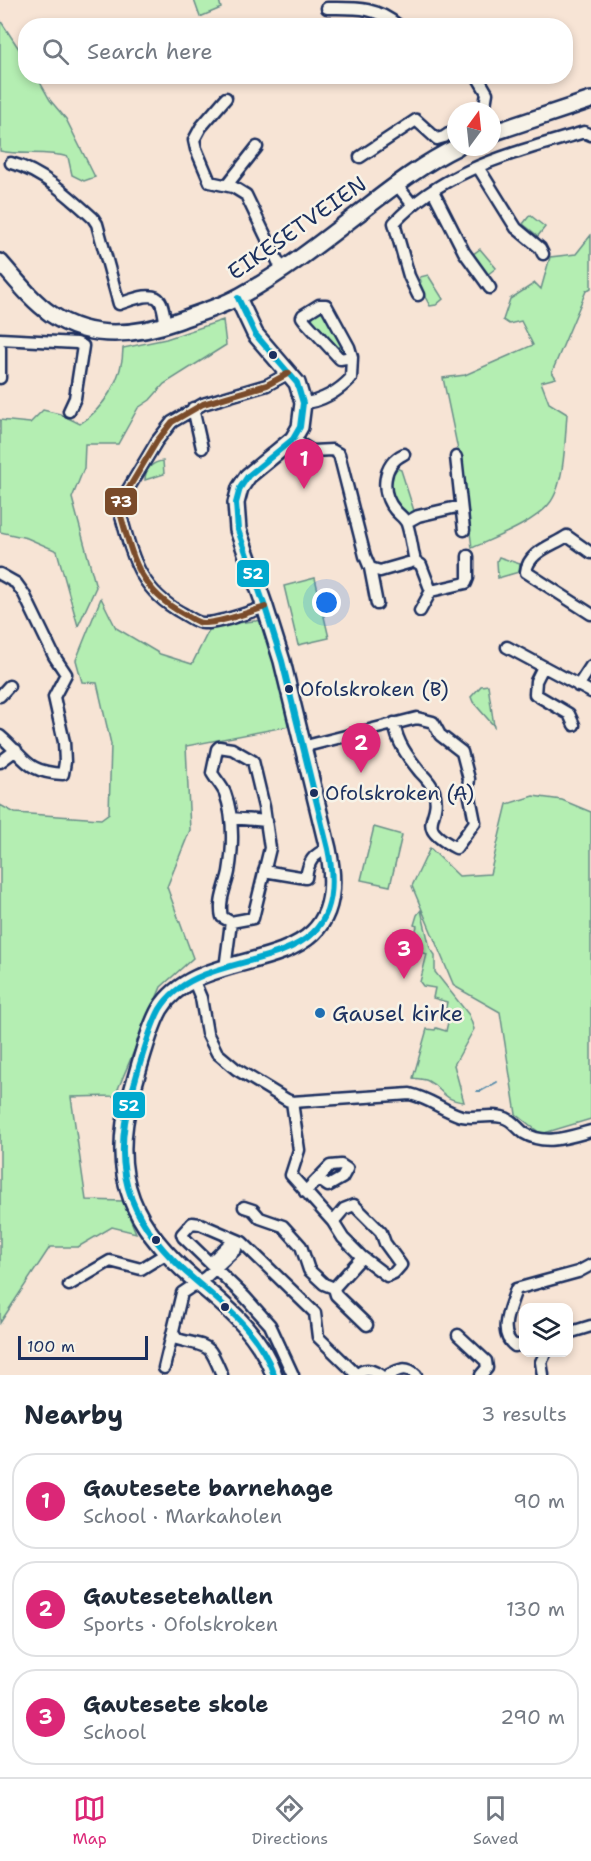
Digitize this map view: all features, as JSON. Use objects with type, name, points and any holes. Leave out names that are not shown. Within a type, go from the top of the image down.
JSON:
[{"type":"street","points":[[327,8],[375,10],[390,18]]},
{"type":"street","points":[[482,84],[487,93],[486,102]]},
{"type":"street","points":[[226,98],[201,127],[194,140],[196,149],[207,179],[213,184],[238,189],[248,198],[282,270]]},
{"type":"street","points":[[501,130],[591,100]]},
{"type":"street","points":[[360,157],[416,120],[437,139],[447,135]]},
{"type":"street","points":[[418,295],[409,276],[394,223],[412,204],[457,176],[493,159],[584,132],[591,135]]},
{"type":"street","points":[[227,185],[257,147]]},
{"type":"street","name":"EIKESETVEIEN","points":[[0,262],[42,307],[60,319],[83,329],[107,333],[132,332],[166,325],[238,298],[282,270],[396,184],[447,152]]},
{"type":"street","points":[[11,163],[53,186],[93,218],[97,224],[119,304],[148,296],[156,298],[160,301],[166,325]]},
{"type":"street","points":[[478,167],[516,228],[540,248],[543,254]]},
{"type":"street","points":[[396,184],[412,204]]},
{"type":"street","points":[[433,191],[464,252],[490,288]]},
{"type":"street","points":[[238,298],[255,334],[289,373],[301,391],[303,403],[300,427],[292,439],[248,476],[240,488],[236,503],[238,530],[266,607],[282,661],[328,849],[333,875],[331,894],[326,911],[316,928],[289,949],[193,979],[174,992],[160,1010],[134,1085],[123,1131],[124,1176],[130,1199],[147,1228],[167,1253],[247,1327],[259,1344],[274,1375]]},
{"type":"street","points":[[303,403],[309,403],[339,390],[351,378],[352,357],[345,338],[326,305],[319,305],[303,315],[305,321],[340,359],[352,357]]},
{"type":"street","points":[[0,339],[78,343],[83,346],[75,398],[69,411]]},
{"type":"street","points":[[0,348],[0,378]]},
{"type":"street","points":[[266,607],[201,624],[168,605],[152,592],[136,564],[118,506],[172,423],[193,408],[267,385],[289,373]]},
{"type":"street","points":[[193,408],[202,448]]},
{"type":"street","points":[[292,439],[312,451],[332,450],[339,454],[370,568],[377,604]]},
{"type":"street","points":[[404,454],[393,462],[384,478],[390,504],[407,522],[415,561],[421,565],[431,591]]},
{"type":"street","points":[[456,457],[464,530]]},
{"type":"street","points":[[407,522],[418,516],[460,506]]},
{"type":"street","points":[[591,553],[567,536],[534,555],[527,563],[526,572],[591,614]]},
{"type":"street","points":[[420,611],[431,591],[466,583],[469,572],[468,556]]},
{"type":"street","points":[[370,568],[380,571],[415,561]]},
{"type":"street","points":[[0,574],[16,583],[24,594],[54,656],[66,674],[54,697],[64,742],[63,774],[38,771],[32,768],[0,736]]},
{"type":"street","points":[[507,647],[591,692]]},
{"type":"street","points":[[578,686],[591,666]]},
{"type":"street","points":[[543,667],[536,681],[535,694],[569,714],[574,725]]},
{"type":"street","points":[[0,696],[9,686]]},
{"type":"street","points":[[302,747],[394,723],[417,718],[433,722],[440,735],[462,752],[469,779],[468,787],[475,822],[456,848],[434,834],[431,825],[434,791],[399,744],[394,723]]},
{"type":"street","points":[[222,747],[232,749],[253,761],[267,821],[270,848],[253,918],[231,922],[222,917],[220,907],[229,871],[231,818],[225,794],[212,773],[217,749],[222,747]]},
{"type":"street","points":[[0,762],[16,750]]},
{"type":"street","points":[[231,818],[267,821]]},
{"type":"street","points":[[264,871],[289,877],[306,878],[312,857],[328,849]]},
{"type":"street","points":[[228,968],[227,953],[231,922]]},
{"type":"street","points":[[193,979],[201,998],[207,1033],[217,1053],[236,1069],[292,1102],[410,1094],[425,1097],[459,1115],[504,1117],[512,1121],[523,1132],[542,1139],[560,1139],[591,1131]]},
{"type":"street","points":[[292,1102],[299,1150],[291,1175],[333,1222],[343,1238],[362,1257],[387,1275],[394,1273],[401,1265],[385,1243],[381,1232],[354,1205],[344,1209],[333,1222]]},
{"type":"street","points":[[305,1192],[318,1179]]},
{"type":"street","points":[[244,1207],[253,1210],[260,1218],[283,1226],[301,1246],[309,1270],[324,1284],[334,1288],[336,1294],[367,1325]]},
{"type":"street","points":[[293,1375],[270,1325],[183,1237],[182,1234],[192,1223],[200,1224],[242,1242],[315,1313],[318,1338],[357,1375],[365,1370],[380,1375]]},
{"type":"street","points":[[164,1368],[182,1293],[198,1283],[235,1247]]},
{"type":"street","points":[[69,1285],[110,1261],[141,1269],[167,1253]]},
{"type":"street","points":[[334,1288],[362,1257]]},
{"type":"street","points":[[519,1345],[511,1344],[506,1335],[505,1326],[516,1288],[578,1272],[591,1265]]},
{"type":"street","points":[[573,1331],[591,1326]]},
{"type":"street","points":[[173,1333],[177,1339],[206,1346],[212,1352],[222,1375]]},
{"type":"street","points":[[458,1335],[486,1361],[487,1368],[481,1375]]},
{"type":"street","points":[[543,1375],[541,1362],[544,1357]]},
{"type":"street","points":[[389,1375],[404,1369],[416,1375]]},
{"type":"green space","points":[[194,0],[219,0],[221,8],[200,17]]},
{"type":"green space","points":[[0,20],[18,47],[18,84],[41,84],[50,100],[66,119],[95,177],[84,181],[72,175],[68,157],[0,151]]},
{"type":"green space","points":[[530,215],[545,227],[538,236],[523,224]]},
{"type":"green space","points":[[591,235],[591,288],[586,291],[552,372],[556,378],[541,382],[549,403],[567,414],[561,474],[554,496],[549,504],[534,517],[472,548],[462,469],[443,378],[465,375],[533,345],[521,321],[509,324],[503,320],[510,299],[535,283],[541,289],[550,257],[576,254]]},
{"type":"green space","points":[[480,249],[496,268],[487,275],[472,255]]},
{"type":"green space","points":[[428,275],[443,299],[436,305],[430,306],[418,284],[421,282],[420,277]]},
{"type":"green space","points":[[325,309],[348,352],[342,355],[312,322],[316,311]]},
{"type":"green space","points":[[223,320],[226,345],[164,384],[150,400],[138,408],[118,444],[85,444],[84,468],[72,498],[96,587],[78,626],[57,551],[27,538],[0,532],[0,420],[30,423],[43,410],[60,414],[80,424],[97,410],[116,381],[123,348],[166,339]]},
{"type":"green space","points":[[163,461],[164,474],[145,480],[150,467]]},
{"type":"green space","points":[[394,467],[401,470],[415,514],[404,512],[393,499],[390,482]]},
{"type":"green space","points":[[499,557],[520,564],[519,572],[498,578],[497,561]]},
{"type":"green space","points":[[315,578],[329,638],[298,645],[284,586]]},
{"type":"green space","points":[[101,598],[116,628],[160,654],[192,664],[211,626],[264,620],[290,726],[186,746],[190,830],[167,887],[193,958],[161,987],[115,1096],[71,1097],[86,1200],[123,1201],[136,1233],[112,1227],[78,1247],[50,1247],[0,1323],[0,805],[15,813],[101,819],[109,813],[111,744],[97,683],[82,682],[76,660]]},
{"type":"green space","points":[[488,685],[494,726],[471,697],[481,686]]},
{"type":"green space","points":[[533,796],[562,800],[591,812],[591,1119],[541,1134],[516,1114],[500,1012],[454,986],[412,886],[430,848],[459,876],[490,874],[507,804]]},
{"type":"green space","points":[[374,827],[402,835],[390,886],[361,880]]},
{"type":"green space","points":[[421,910],[430,948],[435,955],[435,972],[469,1015],[474,1029],[454,1065],[464,1102],[450,1099],[428,1081],[413,1078],[427,1029],[435,1030],[436,1028],[446,1031],[449,1018],[444,1017],[447,1002],[433,998],[435,988],[423,986],[420,982],[427,954],[411,949],[417,926],[414,925]]},
{"type":"waterway","points":[[477,1091],[497,1082]]},
{"type":"transit line","name":"52","points":[[238,298],[255,334],[297,383],[303,403],[300,427],[293,439],[248,476],[240,488],[236,503],[238,530],[282,661],[328,849],[331,894],[321,924],[300,943],[209,973],[181,987],[160,1009],[147,1039],[131,1095],[125,1124],[123,1151],[125,1176],[142,1221],[175,1262],[242,1323],[261,1347],[274,1375]]},
{"type":"transit line","name":"73","points":[[265,607],[225,620],[200,623],[167,603],[145,580],[138,567],[118,506],[157,441],[172,422],[203,404],[267,385],[289,373]]},
{"type":"place","name":"Gautesete barnehage","points":[[304,489]]},
{"type":"place","name":"Ofolskroken (B)","points":[[289,689]]},
{"type":"place","name":"Gautesetehallen","points":[[361,773]]},
{"type":"place","name":"Ofolskroken (A)","points":[[314,793]]},
{"type":"place","name":"Gautesete skole","points":[[404,979]]},
{"type":"place","name":"Gausel kirke","points":[[320,1013]]}]
